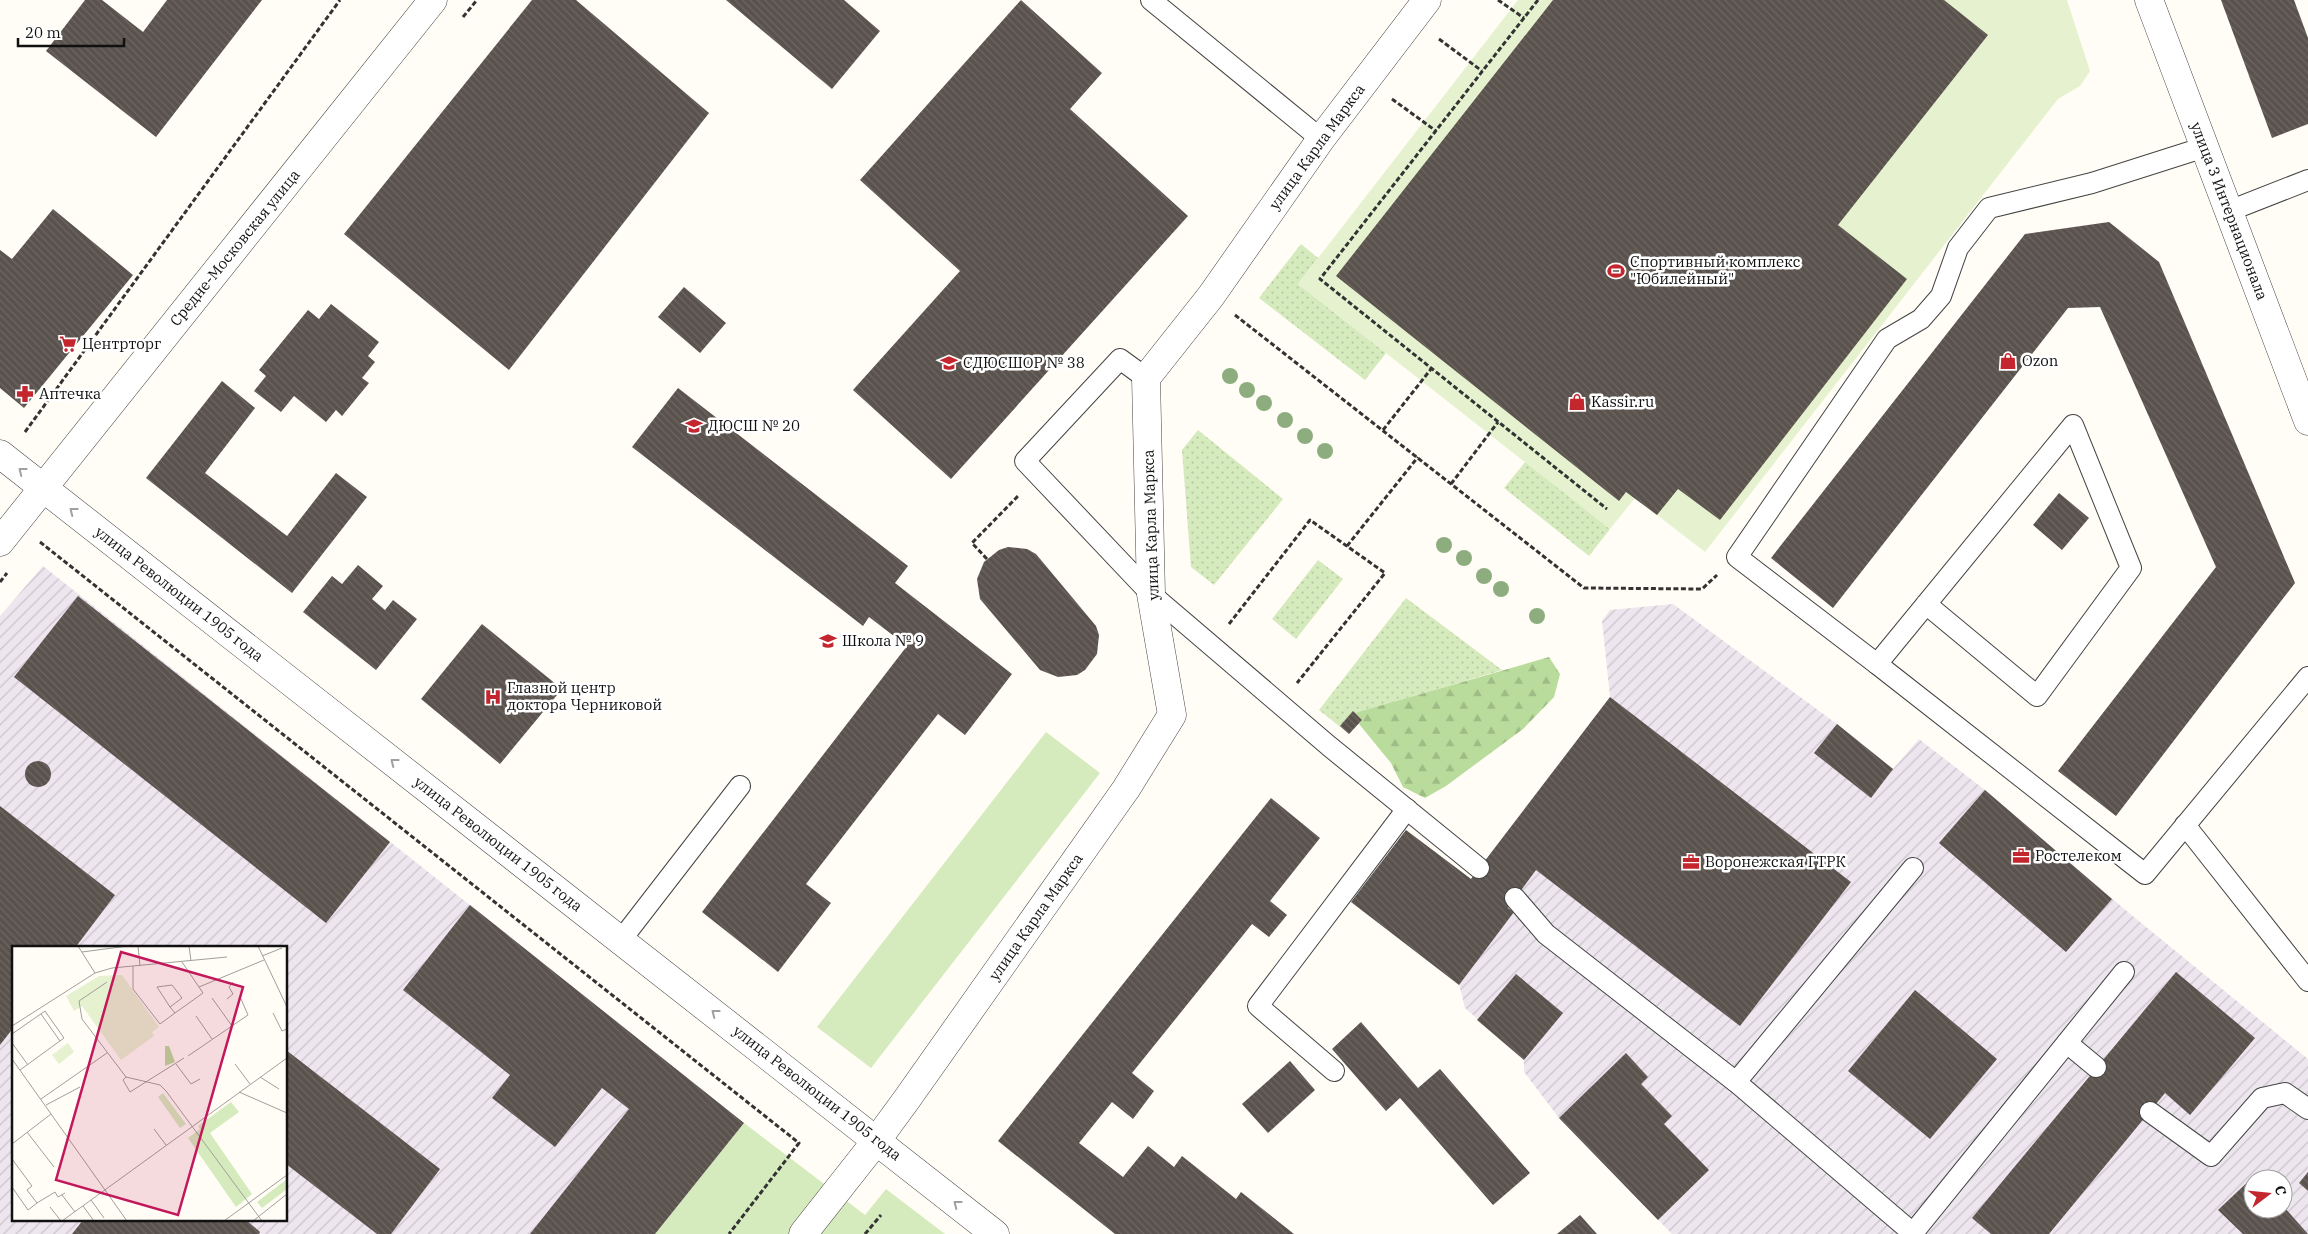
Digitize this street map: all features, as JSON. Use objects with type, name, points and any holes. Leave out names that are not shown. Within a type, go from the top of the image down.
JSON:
[{"type":"street","name":"Средне-Московская улица","points":[[0,542],[433,0]]},
{"type":"street","name":"улица Карла Маркса","points":[[803,1234],[877,1140],[1126,789],[1172,715],[1151,594],[1146,378],[1211,296],[1322,139],[1427,0]]},
{"type":"street","name":"улица 3 Интернационала","points":[[2149,0],[2308,421]]},
{"type":"street","name":"улица Революции 1905 года","points":[[1,455],[995,1234]]},
{"type":"lane","points":[[1152,0],[1322,139]]},
{"type":"lane","points":[[2205,147],[2092,183],[1988,208],[1958,248],[1941,296],[1921,318],[1888,339],[1737,557],[2145,874],[2308,677]]},
{"type":"lane","points":[[2229,211],[2308,180]]},
{"type":"lane","points":[[1146,378],[1120,359],[1025,461],[1151,594],[1280,704],[1479,868]]},
{"type":"lane","points":[[1877,664],[1926,604],[2073,425],[2131,568],[2037,696],[1926,604]]},
{"type":"lane","points":[[620,940],[740,786]]},
{"type":"lane","points":[[1334,1071],[1258,1006],[1407,809]]},
{"type":"lane","points":[[2185,825],[2308,981]]},
{"type":"lane","points":[[1736,1082],[1912,868]]},
{"type":"lane","points":[[1515,898],[1546,934],[1736,1082],[1913,1234],[2124,972]]},
{"type":"lane","points":[[2067,1043],[2096,1068]]},
{"type":"lane","points":[[2150,1112],[2211,1156],[2262,1098],[2286,1093],[2308,1110]]},
{"type":"path","points":[[1,455],[26,431],[340,0]]},
{"type":"path","points":[[1498,0],[1524,18]]},
{"type":"path","points":[[1538,0],[1320,280],[1608,509]]},
{"type":"path","points":[[1456,52],[1482,71]]},
{"type":"path","points":[[1410,112],[1436,131]]},
{"type":"path","points":[[1211,296],[1584,588],[1702,589],[1737,557]]},
{"type":"path","points":[[1383,430],[1431,369]]},
{"type":"path","points":[[1451,484],[1498,422]]},
{"type":"path","points":[[1347,546],[1418,457]]},
{"type":"path","points":[[987,558],[972,543],[1039,475]]},
{"type":"path","points":[[1211,646],[1310,520],[1385,573],[1280,704]]},
{"type":"path","points":[[18,521],[43,544],[799,1143],[729,1234]]},
{"type":"path","points":[[866,1234],[881,1215]]},
{"type":"shaded area","points":[[43,566],[744,1123],[655,1234],[0,1234],[0,616]]},
{"type":"shaded area","points":[[1673,604],[1837,724],[1893,769],[1919,739],[1985,790],[2129,913],[2308,1059],[2308,1234],[1672,1234],[1559,1118],[1524,1072],[1524,1060],[1465,1008],[1459,984],[1351,902],[1406,830],[1471,879],[1610,697],[1602,621],[1610,610]]},
{"type":"green space","name":"Спортивный комплекс \"Юбилейный\"","points":[[1518,0],[2067,0],[2090,71],[2080,86],[2058,99],[1705,552],[1635,498],[1610,529],[1298,284]]},
{"type":"green space","points":[[1301,244],[1318,258],[1298,284],[1386,353],[1365,380],[1259,298]]},
{"type":"green space","points":[[1198,430],[1283,499],[1214,585],[1191,567],[1182,450]]},
{"type":"green space","points":[[1526,461],[1610,529],[1589,556],[1504,488]]},
{"type":"green space","points":[[1318,560],[1343,579],[1296,639],[1272,619]]},
{"type":"green space","points":[[1406,598],[1502,670],[1355,714],[1362,720],[1349,734],[1319,710]]},
{"type":"green space","points":[[1549,657],[1560,674],[1554,697],[1523,729],[1446,786],[1425,798],[1403,787],[1391,763],[1359,724],[1362,720],[1355,713]]},
{"type":"green space","points":[[1046,732],[1100,773],[871,1068],[817,1027]]},
{"type":"green space","points":[[744,1123],[865,1215],[886,1189],[945,1234],[655,1234]]},
{"type":"building","points":[[85,0],[102,0],[143,32],[167,0],[262,0],[156,137],[46,51]]},
{"type":"building","points":[[532,0],[576,0],[709,113],[509,370],[344,234]]},
{"type":"building","points":[[726,0],[844,0],[880,31],[832,89]]},
{"type":"building","points":[[1021,0],[1102,73],[1070,109],[1188,216],[951,479],[853,390],[960,271],[860,180]]},
{"type":"building","name":"Спортивный комплекс \"Юбилейный\"","points":[[1553,0],[1944,0],[1988,35],[1838,225],[1907,279],[1720,520],[1678,489],[1657,515],[1626,492],[1619,501],[1336,276]]},
{"type":"building","points":[[2221,0],[2294,0],[2308,38],[2308,124],[2272,138]]},
{"type":"building","points":[[53,209],[133,275],[24,408],[0,388],[0,250],[12,259]]},
{"type":"building","points":[[2109,222],[2159,262],[2295,583],[2116,816],[2058,771],[2216,567],[2100,307],[2068,308],[1833,608],[1771,558],[2025,234]]},
{"type":"building","points":[[684,287],[726,323],[700,353],[658,317]]},
{"type":"building","points":[[331,304],[379,342],[368,356],[375,362],[362,378],[369,383],[342,416],[336,410],[326,422],[294,396],[281,412],[254,391],[266,376],[259,370],[308,310],[319,319]]},
{"type":"building","points":[[222,381],[255,408],[205,473],[287,536],[336,473],[367,497],[292,593],[146,478]]},
{"type":"building","points":[[678,388],[908,566],[895,583],[1012,674],[965,735],[938,714],[806,884],[831,903],[778,972],[702,912],[907,646],[869,617],[863,626],[632,447]]},
{"type":"building","points":[[2059,493],[2089,518],[2062,550],[2033,525]]},
{"type":"building","points":[[1008,547],[1027,549],[1036,554],[1096,626],[1099,635],[1097,654],[1085,670],[1077,675],[1058,677],[1040,670],[980,599],[977,579],[984,562],[999,550]]},
{"type":"building","points":[[358,565],[383,586],[372,599],[385,610],[393,600],[417,619],[376,670],[303,612],[332,576],[342,584]]},
{"type":"building","points":[[78,596],[390,842],[326,923],[14,677]]},
{"type":"building","points":[[482,624],[562,689],[500,764],[421,699]]},
{"type":"building","points":[[1610,697],[1851,882],[1740,1026],[1536,870],[1508,908],[1514,912],[1459,985],[1351,902],[1406,830],[1471,879]]},
{"type":"building","points":[[1353,711],[1362,720],[1349,734],[1340,726]]},
{"type":"building","points":[[1837,724],[1893,769],[1871,798],[1814,753]]},
{"type":"building","points":[[38,761],[47,765],[51,774],[47,783],[38,787],[29,783],[25,774],[29,765]]},
{"type":"building","points":[[1985,790],[2112,899],[2066,952],[1939,843]]},
{"type":"building","points":[[1271,798],[1320,838],[1270,901],[1287,915],[1269,937],[1252,924],[1132,1073],[1154,1091],[1133,1119],[1112,1102],[1079,1143],[1123,1177],[1148,1146],[1174,1167],[1182,1156],[1236,1199],[1241,1192],[1294,1234],[1115,1234],[998,1141]]},
{"type":"building","points":[[0,806],[115,895],[77,946],[12,946],[12,1030],[0,1045]]},
{"type":"building","points":[[470,905],[744,1123],[655,1234],[530,1234],[629,1109],[602,1088],[555,1147],[492,1098],[510,1075],[403,990]]},
{"type":"building","points":[[2176,972],[2255,1038],[2190,1115],[2165,1093],[2049,1234],[1991,1234],[1972,1218]]},
{"type":"building","points":[[1516,974],[1563,1013],[1524,1060],[1477,1020]]},
{"type":"building","points":[[1915,990],[1997,1059],[1930,1139],[1848,1071]]},
{"type":"building","points":[[1361,1022],[1418,1088],[1440,1069],[1530,1173],[1493,1205],[1400,1098],[1386,1111],[1332,1049]]},
{"type":"building","points":[[288,1052],[440,1169],[391,1234],[377,1234],[288,1166]]},
{"type":"building","points":[[1626,1053],[1648,1077],[1641,1084],[1672,1116],[1664,1124],[1709,1170],[1658,1220],[1559,1118]]},
{"type":"building","points":[[1290,1061],[1315,1090],[1268,1133],[1242,1104]]},
{"type":"building","points":[[2308,1172],[2308,1191],[2299,1183]]},
{"type":"building","points":[[2243,1186],[2243,1219],[2293,1219],[2293,1217],[2308,1234],[2243,1234],[2218,1210]]},
{"type":"building","points":[[1580,1215],[1597,1234],[1557,1234]]},
{"type":"building","points":[[81,1222],[248,1222],[260,1232],[259,1234],[72,1234]]},
{"type":"place","name":"Спортивный комплекс \"Юбилейный\"","points":[[1616,271]]},
{"type":"place","name":"Центрторг","points":[[68,344]]},
{"type":"place","name":"Ozon","points":[[2008,361]]},
{"type":"place","name":"СДЮСШОР № 38","points":[[949,363]]},
{"type":"place","name":"Аптечка","points":[[25,394]]},
{"type":"place","name":"Kassir.ru","points":[[1577,402]]},
{"type":"place","name":"ДЮСШ № 20","points":[[694,426]]},
{"type":"place","name":"Школа № 9","points":[[828,641]]},
{"type":"place","name":"Глазной центр доктора Черниковой","points":[[493,697]]},
{"type":"place","name":"Ростелеком","points":[[2021,856]]},
{"type":"place","name":"Воронежская ГТРК","points":[[1691,862]]}]
